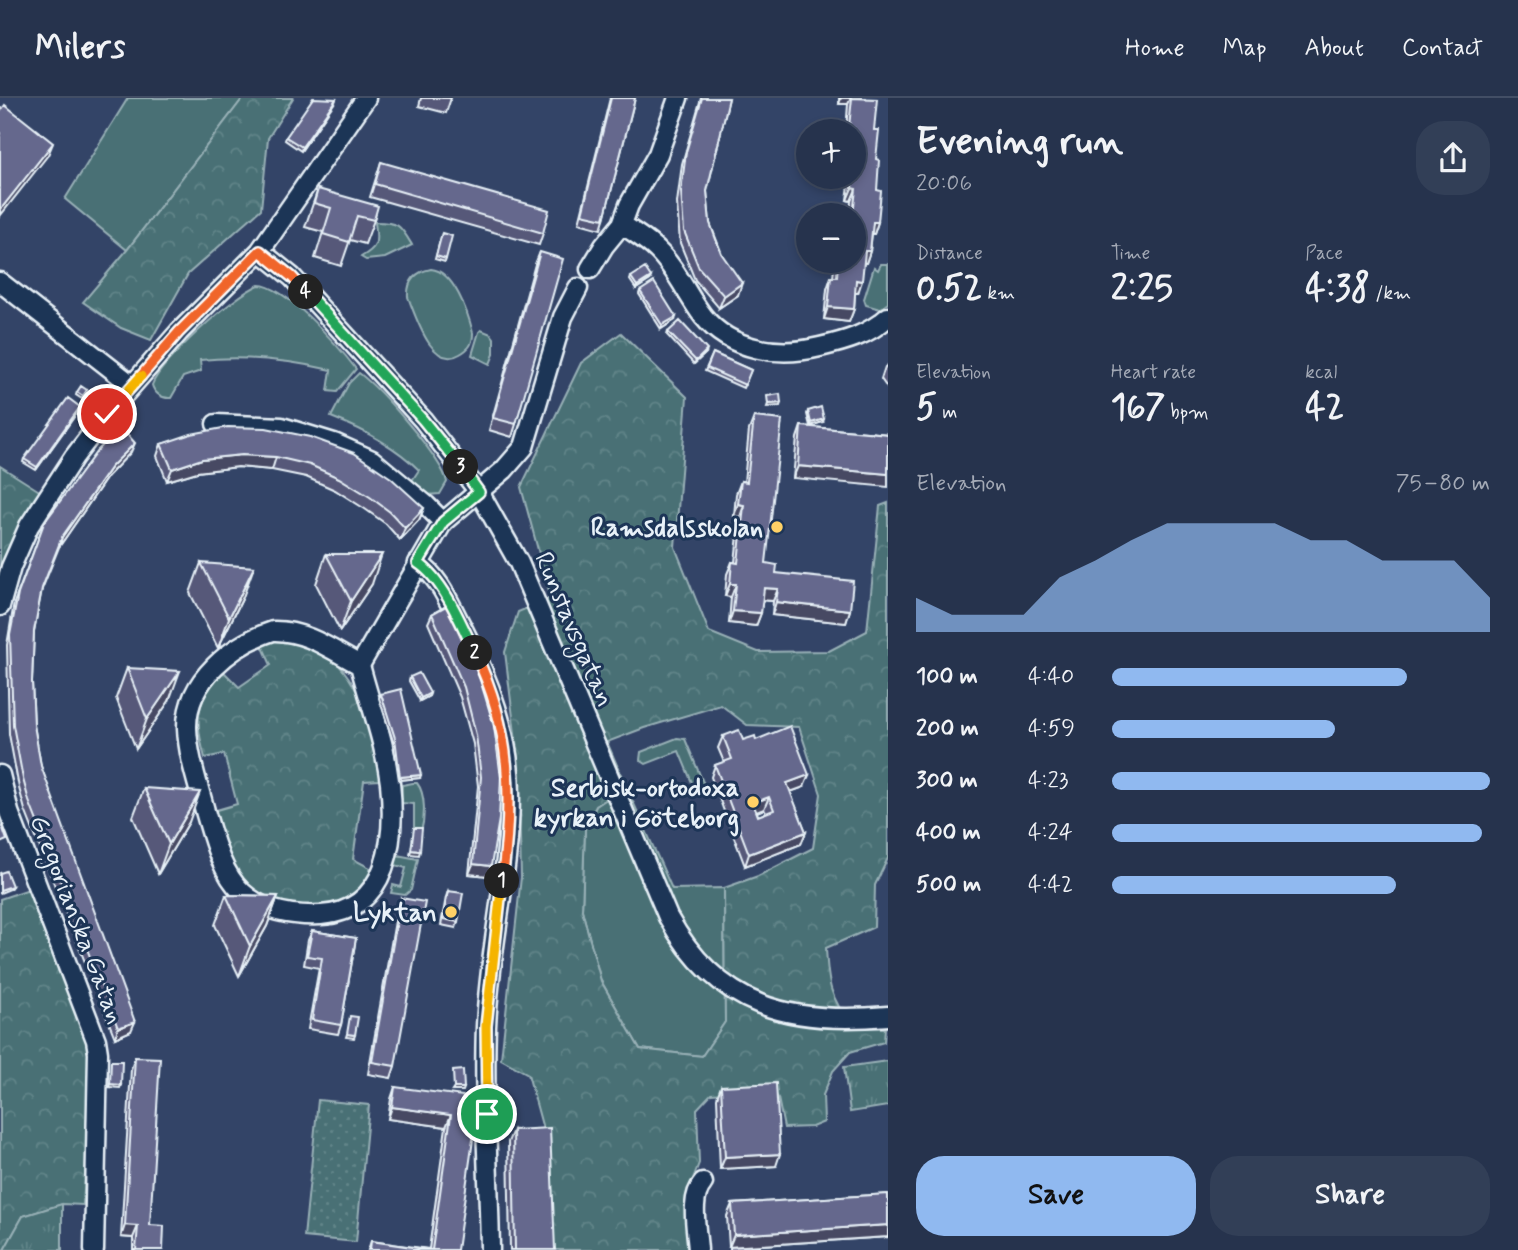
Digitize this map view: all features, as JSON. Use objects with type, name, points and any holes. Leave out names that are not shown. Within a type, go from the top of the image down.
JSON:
[{"type":"street","points":[[0,606],[11,567],[36,515],[74,457],[179,332],[260,251],[366,98]]},
{"type":"street","points":[[590,269],[622,224],[629,205],[662,146],[678,98]]},
{"type":"street","points":[[622,224],[659,251],[704,317],[733,340],[753,349],[778,352],[809,350],[855,338],[888,317]]},
{"type":"street","name":"Runstavsgatan","points":[[260,251],[292,277],[414,410],[479,492],[519,563],[668,916],[681,941],[710,975],[763,1005],[818,1016],[888,1016]]},
{"type":"street","points":[[0,282],[132,386]]},
{"type":"street","points":[[360,665],[303,635],[273,631],[234,650],[213,667],[196,693],[187,725],[189,750],[216,846],[227,871],[241,892],[265,907],[304,915],[348,910],[363,901],[382,874],[390,836],[390,783],[360,665],[443,522],[504,470],[524,447],[563,317],[578,288]]},
{"type":"street","points":[[216,424],[282,427],[334,443],[372,460],[443,522]]},
{"type":"street","points":[[418,563],[426,568],[442,589],[495,700],[510,792],[508,834],[486,1026],[490,1250]]},
{"type":"street","name":"Gregorianska Gatan","points":[[0,775],[9,812],[96,1040],[98,1053],[94,1250]]},
{"type":"street","name":"Runstavsgatan","points":[[818,1016],[888,1003]]},
{"type":"street","points":[[698,1250],[695,1205],[698,1190],[703,1183]]},
{"type":"green space","points":[[128,98],[243,98],[127,250],[65,199]]},
{"type":"green space","points":[[243,98],[293,98],[268,138],[261,209],[188,274],[151,340],[121,328],[83,302],[127,250]]},
{"type":"green space","points":[[375,222],[398,226],[412,245],[385,258],[366,260],[361,257],[371,250],[376,242]]},
{"type":"green space","points":[[881,264],[888,264],[888,303],[880,309],[866,305],[864,299],[874,267],[878,270]]},
{"type":"green space","points":[[431,269],[447,277],[459,294],[473,333],[468,348],[450,357],[433,349],[426,339],[408,297],[413,278]]},
{"type":"green space","points":[[259,285],[283,295],[297,306],[356,369],[337,392],[328,391],[331,370],[282,361],[233,358],[200,360],[201,371],[183,377],[171,398],[157,393],[152,385],[183,345],[233,301]]},
{"type":"green space","points":[[481,330],[494,338],[494,354],[490,364],[472,355]]},
{"type":"green space","points":[[621,333],[687,397],[675,547],[709,632],[758,652],[829,651],[867,631],[880,506],[888,503],[888,858],[875,885],[874,927],[826,948],[832,990],[845,1016],[852,1027],[885,1028],[884,1042],[850,1052],[833,1071],[823,1095],[824,1122],[812,1127],[784,1128],[778,1098],[773,1090],[711,1094],[697,1109],[699,1163],[691,1184],[687,1250],[550,1250],[546,1140],[528,1074],[501,1059],[521,877],[518,758],[505,652],[518,612],[551,598],[521,487],[581,363]],"holes":[[[721,705],[747,725],[799,727],[821,794],[813,848],[758,876],[724,888],[725,1022],[702,1056],[640,1049],[601,981],[582,910],[585,829],[596,806],[626,786],[607,742]]]},
{"type":"green space","points":[[359,373],[395,408],[434,457],[447,482],[440,494],[426,495],[411,482],[419,470],[399,453],[366,433],[331,417],[349,383]]},
{"type":"green space","points":[[0,466],[41,492],[9,550],[0,582]]},
{"type":"green space","points":[[277,639],[316,649],[340,666],[350,679],[366,712],[375,748],[379,780],[364,781],[353,859],[376,871],[354,897],[333,906],[301,907],[284,904],[253,892],[241,883],[226,860],[213,811],[237,804],[224,754],[205,758],[199,731],[202,702],[222,670],[239,687],[271,665],[262,645]]},
{"type":"green space","points":[[677,738],[685,739],[705,787],[695,790],[679,751],[646,764],[640,760],[641,752]]},
{"type":"green space","points":[[417,783],[420,788],[423,800],[421,832],[414,831],[414,804],[401,803],[402,785]]},
{"type":"green space","points":[[626,786],[672,889],[724,888],[725,1022],[702,1056],[640,1049],[601,981],[582,910],[585,829],[596,806]]},
{"type":"green space","points":[[397,855],[418,859],[411,890],[405,895],[391,893],[393,885],[401,887],[406,868],[395,865]]},
{"type":"green space","points":[[29,889],[93,1057],[83,1205],[62,1204],[23,1216],[4,1250],[0,1250],[0,899]]},
{"type":"green space","points":[[888,1061],[888,1106],[850,1112],[844,1067]]},
{"type":"green space","points":[[318,1100],[369,1105],[356,1242],[304,1237]]},
{"type":"green space","points":[[62,1204],[62,1250],[4,1250],[23,1216]]},
{"type":"building","points":[[313,98],[336,99],[302,147],[286,137]]},
{"type":"building","points":[[611,98],[635,98],[604,219],[582,214]]},
{"type":"building","points":[[702,98],[729,98],[707,191],[710,223],[721,253],[742,283],[724,296],[699,268],[684,231],[681,191],[686,152]]},
{"type":"building","points":[[852,98],[877,99],[874,130],[879,130],[877,190],[881,191],[878,222],[873,222],[870,251],[866,251],[866,203],[854,203],[856,189],[866,189],[866,119],[850,119]]},
{"type":"building","points":[[5,105],[53,143],[0,210],[0,112]]},
{"type":"building","points":[[381,162],[549,210],[543,233],[375,184]]},
{"type":"building","points":[[318,189],[378,206],[374,220],[357,216],[349,242],[323,234],[331,208],[314,203]]},
{"type":"building","points":[[442,233],[452,236],[446,259],[436,256]]},
{"type":"building","points":[[540,252],[563,259],[516,424],[493,418]]},
{"type":"building","points":[[645,268],[651,277],[637,286],[631,277]]},
{"type":"building","points":[[837,273],[863,273],[862,281],[856,280],[854,309],[828,307],[831,277],[837,277]]},
{"type":"building","points":[[654,282],[676,317],[662,325],[640,291]]},
{"type":"building","points":[[680,321],[707,350],[696,361],[668,332]]},
{"type":"building","points":[[713,353],[751,370],[745,385],[707,368]]},
{"type":"building","points":[[81,386],[87,390],[83,396],[77,392]]},
{"type":"building","points":[[780,394],[781,403],[768,404],[767,396]]},
{"type":"building","points":[[68,398],[80,407],[37,467],[24,459]]},
{"type":"building","points":[[821,407],[824,419],[811,423],[808,411]]},
{"type":"building","points":[[754,417],[782,420],[766,563],[777,565],[776,573],[853,581],[850,610],[776,602],[778,589],[764,588],[761,613],[733,611],[736,584],[730,584],[732,562],[738,563],[744,505],[738,504],[741,481],[747,482]]},
{"type":"building","points":[[801,426],[888,434],[888,474],[798,466]]},
{"type":"building","points":[[121,427],[135,443],[111,467],[62,537],[42,588],[34,631],[32,682],[34,725],[41,766],[135,1022],[118,1028],[29,801],[13,725],[10,635],[18,594],[44,523],[97,451]]},
{"type":"building","points":[[228,427],[266,428],[310,437],[354,453],[391,478],[424,508],[405,528],[390,512],[339,478],[310,465],[276,457],[242,455],[202,459],[172,469],[161,444],[191,434]]},
{"type":"building","points":[[326,554],[382,554],[351,601]]},
{"type":"building","points":[[201,563],[254,567],[229,618]]},
{"type":"building","points":[[448,605],[464,635],[494,726],[501,777],[499,819],[491,866],[473,864],[481,777],[476,735],[464,687],[432,614]]},
{"type":"building","points":[[127,668],[180,671],[147,719]]},
{"type":"building","points":[[419,673],[430,693],[421,698],[410,677]]},
{"type":"building","points":[[401,689],[421,775],[400,777],[395,738],[381,694]]},
{"type":"building","name":"Serbisk-ortodoxa kyrkan i Göteborg","points":[[790,726],[809,775],[787,783],[806,832],[749,854],[715,765],[732,759],[723,736],[739,730],[743,740],[755,736],[756,740]],"holes":[[[769,797],[774,810],[758,816],[753,803]]]},
{"type":"building","points":[[144,788],[200,792],[169,844]]},
{"type":"building","points":[[2,826],[7,840],[0,843],[0,827]]},
{"type":"building","points":[[414,828],[422,828],[420,851],[411,850]]},
{"type":"building","points":[[6,871],[12,886],[0,890],[0,873]]},
{"type":"building","name":"Lyktan","points":[[448,891],[463,893],[458,922],[443,919]]},
{"type":"building","points":[[226,895],[278,896],[250,946]]},
{"type":"building","points":[[401,898],[425,902],[395,1066],[372,1062]]},
{"type":"building","points":[[312,931],[356,938],[341,1025],[312,1020],[322,958],[307,956]]},
{"type":"building","points":[[350,1016],[358,1017],[355,1035],[347,1034]]},
{"type":"building","points":[[135,1057],[160,1058],[150,1225],[164,1226],[163,1250],[136,1250],[138,1226],[125,1225]]},
{"type":"building","points":[[111,1061],[122,1061],[121,1085],[110,1084]]},
{"type":"building","points":[[463,1070],[464,1088],[454,1088],[453,1071]]},
{"type":"building","points":[[776,1083],[780,1154],[725,1157],[721,1086]]},
{"type":"building","points":[[395,1087],[463,1096],[460,1117],[476,1119],[457,1250],[432,1250],[451,1115],[392,1107]]},
{"type":"building","points":[[550,1128],[555,1250],[515,1250],[513,1130]]},
{"type":"building","points":[[888,1194],[888,1225],[734,1235],[732,1204]]},
{"type":"building","points":[[371,1241],[432,1250],[370,1250]]},
{"type":"building","points":[[759,1246],[759,1250],[730,1250],[730,1247]]},
{"type":"place","name":"Ramsdalsskolan","points":[[777,527]]},
{"type":"place","name":"Serbisk-ortodoxa kyrkan i Göteborg","points":[[753,802]]},
{"type":"place","name":"Lyktan","points":[[451,912]]},
{"type":"route","points":[[107,414],[179,332],[260,251],[292,277],[423,420],[479,492],[443,522],[418,563],[426,568],[442,589],[482,667],[495,700],[506,757],[510,792],[508,834],[486,1026],[487,1114]]}]
